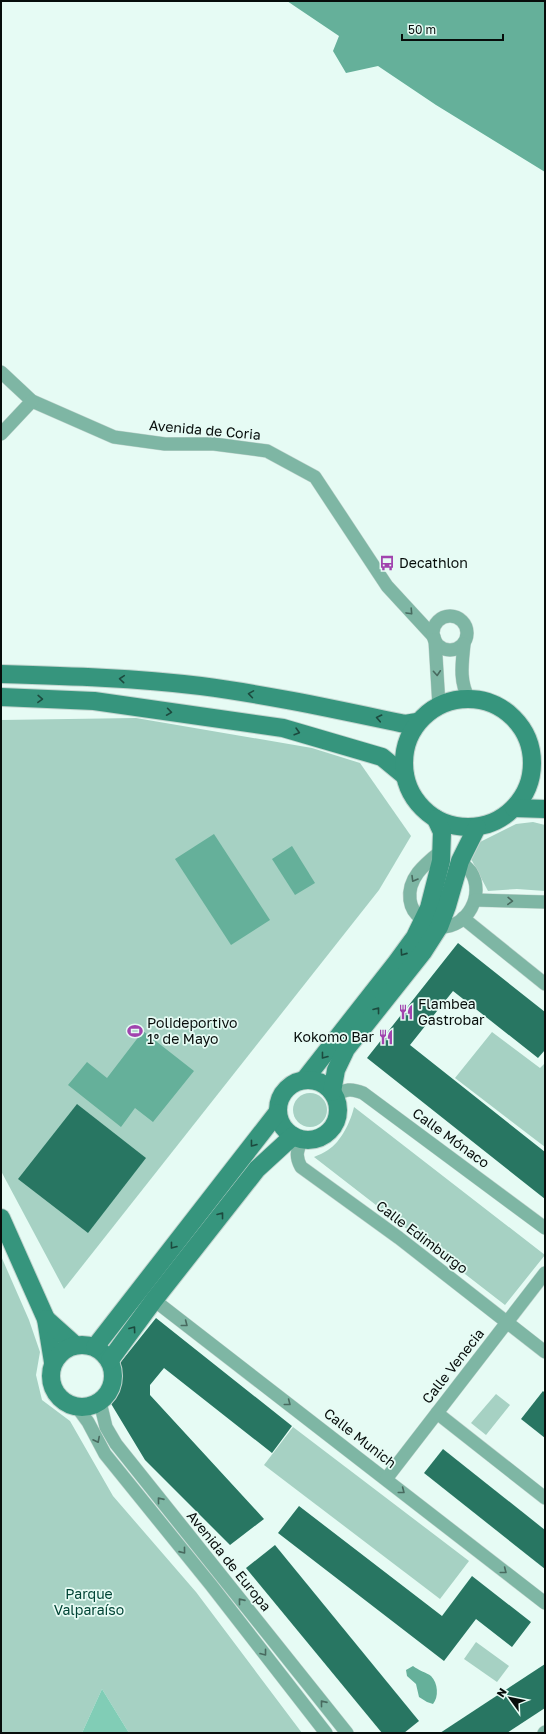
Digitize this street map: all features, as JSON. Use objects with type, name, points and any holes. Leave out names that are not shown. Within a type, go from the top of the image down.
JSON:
[{"type":"street","name":"Avenida de Coria","points":[[1,372],[32,401],[114,437],[165,444],[214,444],[267,451],[315,477],[387,586],[434,639]]},
{"type":"street","points":[[1,434],[32,401]]},
{"type":"street","points":[[439,706],[433,630],[436,622],[442,617],[450,615],[457,617],[465,623],[468,630],[467,638],[464,644],[461,675],[463,689],[468,699]]},
{"type":"street","points":[[434,639],[440,647],[448,650],[456,649],[464,644]]},
{"type":"street","points":[[1,674],[98,677],[202,686],[304,703],[405,724],[417,722],[439,706],[453,701],[468,699],[487,702],[504,709],[518,722],[528,737],[539,760],[532,774],[526,792],[514,808],[497,821],[477,827],[456,826],[436,819],[421,806],[410,790],[405,776],[405,755],[409,739],[417,722]]},
{"type":"street","points":[[1,697],[94,701],[283,728],[382,757],[405,776]]},
{"type":"street","points":[[514,808],[545,809]]},
{"type":"street","points":[[333,1094],[336,1070],[346,1049],[423,952],[431,923],[429,908],[441,861],[442,832],[436,819]]},
{"type":"street","points":[[305,1079],[396,963],[415,936],[431,923],[447,906],[460,861],[477,827]]},
{"type":"street","points":[[431,923],[450,926],[463,918],[470,910],[475,900],[476,885],[470,872],[460,861]]},
{"type":"street","points":[[475,900],[545,902]]},
{"type":"street","points":[[463,918],[545,984]]},
{"type":"street","points":[[305,1079],[319,1081],[333,1094],[338,1108],[337,1117],[334,1126],[328,1133],[311,1140],[297,1138],[282,1126],[277,1113],[278,1103],[284,1090],[296,1082],[305,1079]]},
{"type":"street","name":"Calle Mónaco","points":[[333,1094],[345,1089],[353,1089],[364,1093],[545,1228]]},
{"type":"street","points":[[95,1346],[277,1113]]},
{"type":"street","points":[[110,1360],[154,1300],[257,1169],[297,1138]]},
{"type":"street","name":"Calle Edimburgo","points":[[297,1138],[297,1158],[301,1167],[399,1238],[545,1352]]},
{"type":"street","points":[[1,1218],[46,1319],[53,1362],[50,1375],[53,1389],[61,1400],[77,1407],[87,1407],[100,1402],[110,1390],[114,1375],[110,1360],[95,1346],[85,1344],[75,1345],[62,1351],[53,1362]]},
{"type":"street","name":"Calle Venecia","points":[[386,1479],[545,1273]]},
{"type":"street","name":"Calle Munich","points":[[154,1300],[545,1603]]},
{"type":"street","points":[[46,1319],[75,1345]]},
{"type":"street","name":"Avenida de Europa","points":[[100,1402],[106,1427],[116,1444],[347,1733]]},
{"type":"street","name":"Avenida de Europa","points":[[77,1407],[88,1422],[105,1454],[211,1585],[326,1733]]},
{"type":"street","points":[[437,1413],[545,1498]]},
{"type":"green space","name":"Polideportivo 1º de Mayo","points":[[136,718],[312,748],[360,763],[411,836],[379,890],[64,1289],[1,1171],[1,720]]},
{"type":"green space","points":[[533,822],[545,825],[545,891],[517,889],[488,891],[470,857],[476,844],[516,824]]},
{"type":"green space","points":[[492,1032],[540,1068],[545,1063],[545,1147],[455,1078]]},
{"type":"green space","points":[[313,1093],[322,1098],[326,1103],[326,1117],[322,1122],[317,1126],[307,1127],[303,1126],[294,1117],[293,1107],[294,1103],[303,1094]]},
{"type":"green space","points":[[354,1107],[545,1255],[505,1305],[314,1157],[333,1146],[341,1137],[348,1125]]},
{"type":"green space","name":"Parque Valparaíso","points":[[1,1256],[29,1320],[40,1352],[36,1375],[42,1400],[70,1421],[113,1496],[196,1592],[302,1733],[129,1733],[102,1689],[82,1733],[1,1733]]},
{"type":"green space","points":[[496,1394],[510,1405],[486,1435],[471,1423]]},
{"type":"green space","points":[[293,1427],[469,1561],[440,1599],[264,1465]]},
{"type":"green space","points":[[476,1642],[509,1666],[497,1682],[464,1659]]},
{"type":"shaded area","points":[[287,1],[545,1],[545,172],[436,105],[378,66],[346,73],[333,51],[339,36]]},
{"type":"shaded area","points":[[214,834],[270,920],[231,945],[175,859]]},
{"type":"shaded area","points":[[292,846],[315,883],[295,895],[272,859]]},
{"type":"shaded area","points":[[143,1031],[194,1071],[153,1122],[135,1108],[121,1127],[68,1085],[87,1062],[107,1078]]},
{"type":"shaded area","points":[[413,1666],[431,1676],[435,1682],[437,1694],[433,1704],[419,1697],[416,1684],[407,1676],[406,1670]]},
{"type":"shaded area","points":[[102,1689],[129,1733],[82,1733]]},
{"type":"building","points":[[458,943],[545,1012],[545,1050],[538,1058],[453,991],[410,1045],[545,1152],[545,1199],[367,1058]]},
{"type":"building","points":[[77,1104],[146,1158],[88,1233],[18,1179]]},
{"type":"building","points":[[156,1318],[292,1426],[272,1453],[164,1368],[150,1385],[150,1395],[264,1519],[230,1545],[145,1460],[110,1402],[117,1383],[120,1363]]},
{"type":"building","points":[[543,1391],[545,1393],[545,1438],[521,1419]]},
{"type":"building","points":[[443,1449],[545,1530],[545,1569],[424,1473]]},
{"type":"building","points":[[299,1506],[442,1616],[472,1576],[531,1622],[512,1647],[476,1619],[444,1661],[278,1533]]},
{"type":"building","points":[[275,1545],[419,1721],[404,1733],[382,1733],[246,1568]]},
{"type":"building","points":[[545,1664],[545,1708],[507,1733],[440,1733]]},
{"type":"place","name":"Decathlon","points":[[387,563]]},
{"type":"place","name":"Flambea Gastrobar","points":[[406,1012]]},
{"type":"place","name":"Polideportivo 1º de Mayo","points":[[135,1031]]},
{"type":"place","name":"Kokomo Bar","points":[[386,1037]]}]
